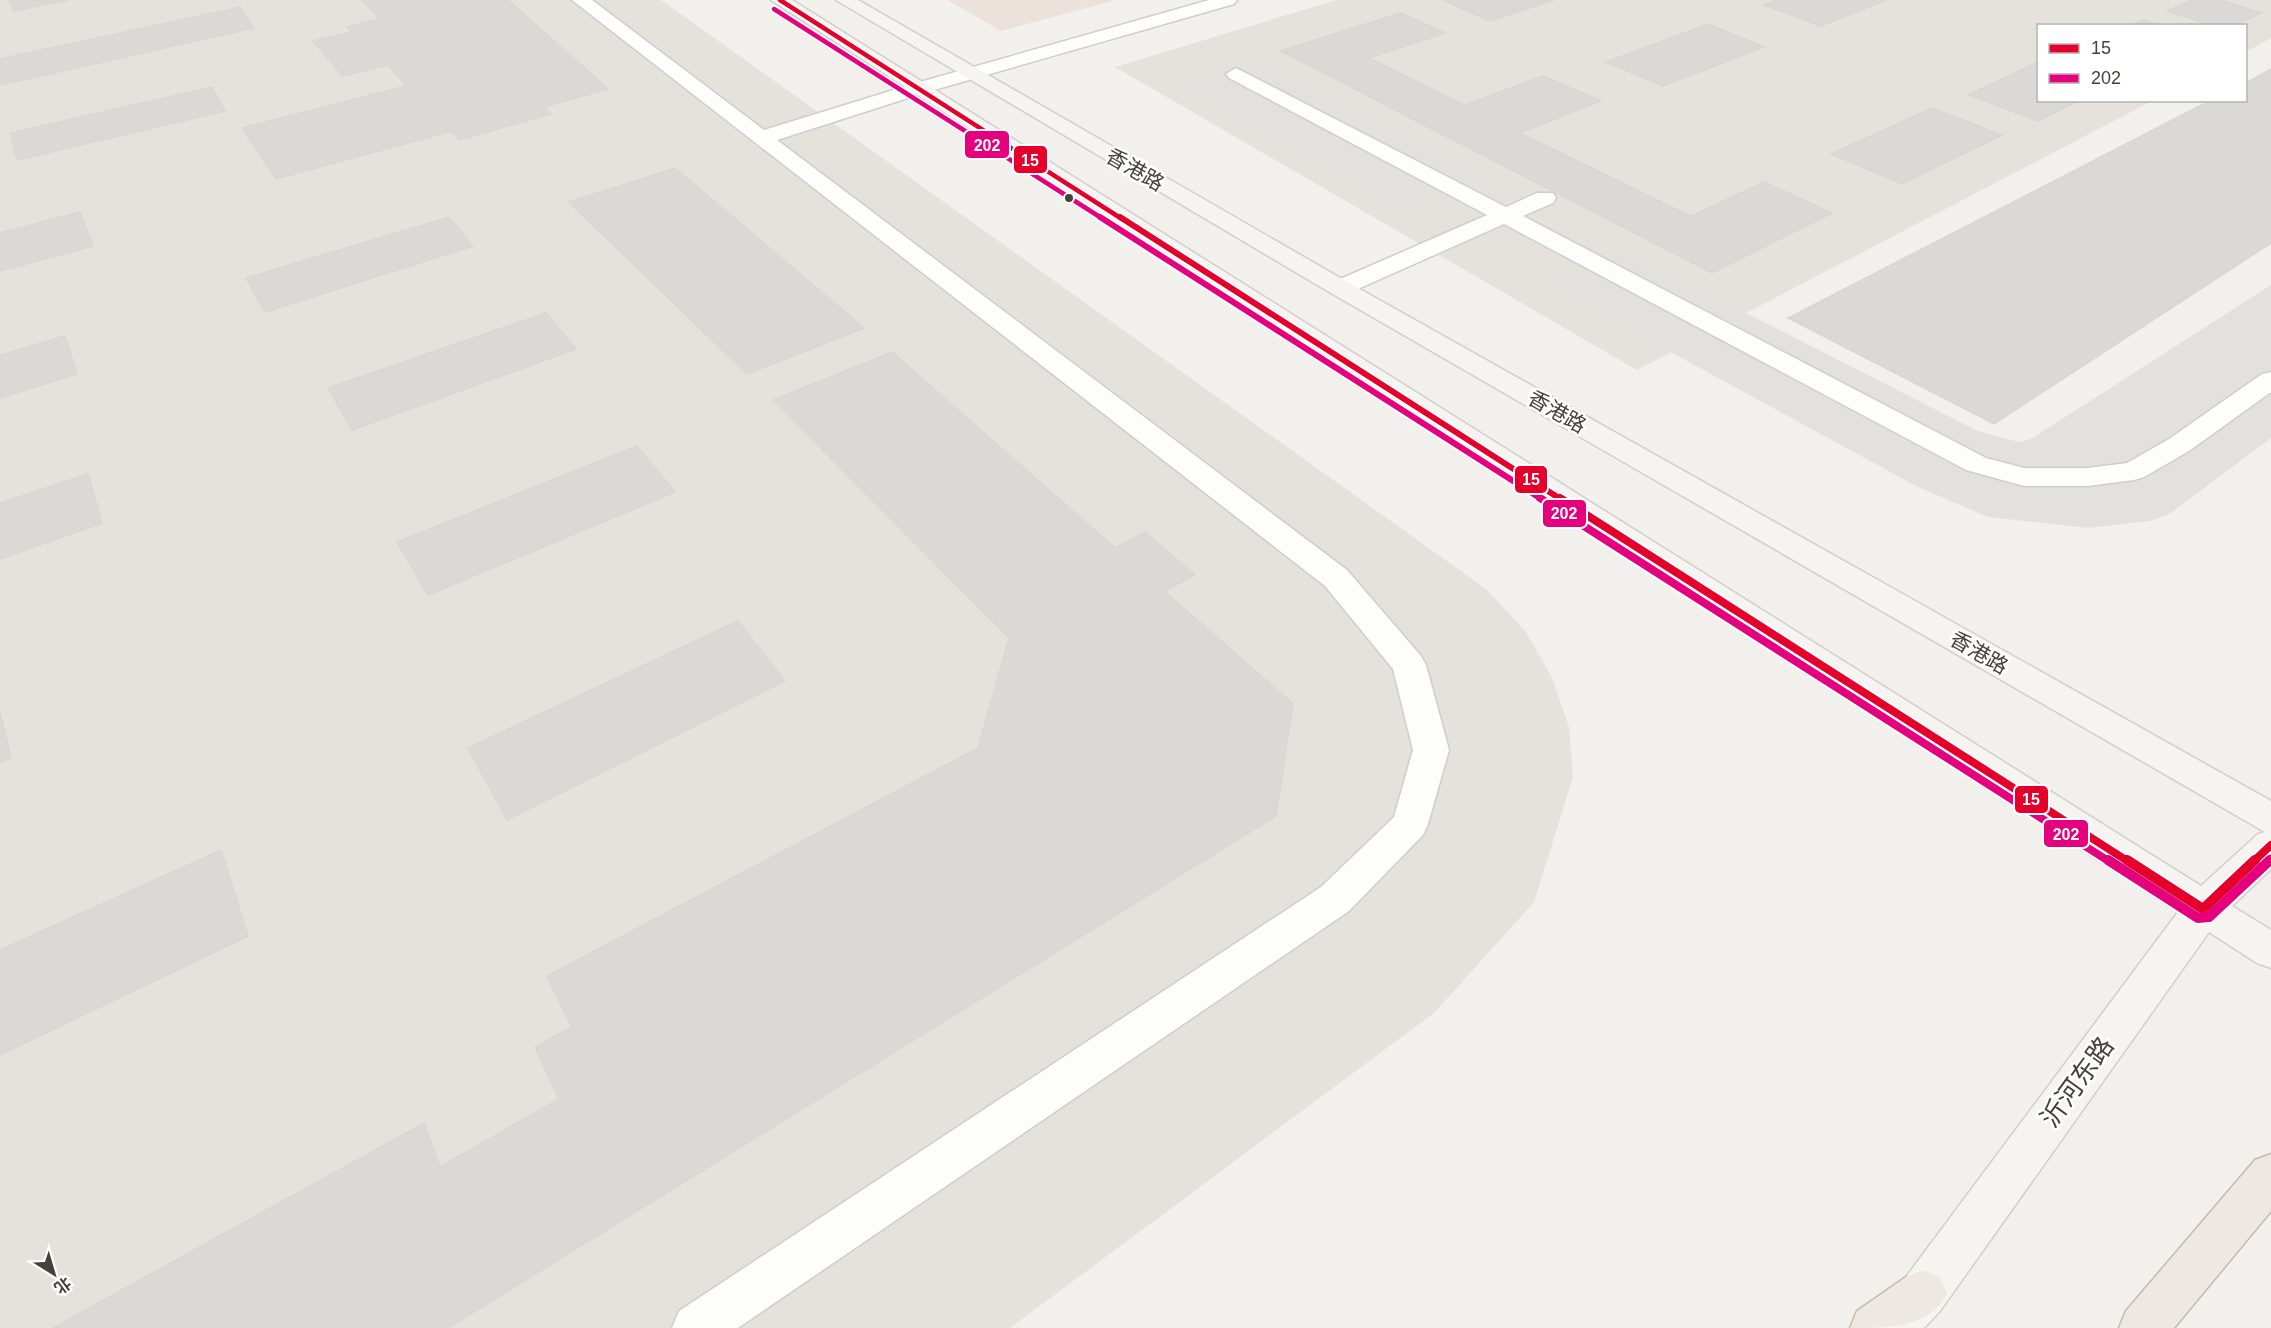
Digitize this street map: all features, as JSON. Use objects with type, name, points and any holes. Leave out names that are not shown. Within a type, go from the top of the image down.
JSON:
[{"type":"highway","points":[[2143,1328],[2271,1176]]},
{"type":"highway","points":[[1874,1328],[1923,1294]]},
{"type":"main road","points":[[780,0],[2271,951]]},
{"type":"main road","name":"香港路","points":[[845,0],[968,74],[1340,288],[2271,819]]},
{"type":"main road","name":"沂河东路","points":[[1891,1328],[1923,1294],[2203,909],[2271,844]]},
{"type":"street","points":[[581,0],[1336,578],[1409,665],[1431,750],[1410,824],[1335,899],[696,1328]]},
{"type":"street","points":[[761,138],[920,88],[1228,0]]},
{"type":"street","points":[[1236,74],[1976,464],[2024,477],[2088,477],[2134,471],[2178,445],[2271,380]]},
{"type":"street","points":[[1340,288],[1545,198]]},
{"type":"street","points":[[1855,1328],[1923,1294]]},
{"type":"shaded area","points":[[0,0],[661,0],[1486,589],[1526,632],[1552,678],[1569,727],[1573,777],[1534,902],[1434,1013],[1010,1328],[0,1328]]},
{"type":"shaded area","points":[[947,0],[1116,0],[1001,31]]},
{"type":"shaded area","points":[[1336,0],[2271,0],[2271,38],[2247,51],[2247,24],[2037,24],[2037,102],[2150,102],[1637,370],[1115,67]]},
{"type":"shaded area","points":[[1256,59],[1483,176],[1402,210],[1178,85]]},
{"type":"shaded area","points":[[1620,249],[1978,431],[2019,442],[2031,439],[2271,285],[2271,438],[2171,513],[2150,521],[2088,528],[1988,517],[1916,486],[1548,285]]},
{"type":"building","points":[[9,0],[68,0],[13,11]]},
{"type":"building","points":[[362,0],[508,0],[608,89],[544,107],[551,114],[459,140],[452,131],[276,179],[242,128],[406,86],[388,65],[343,76],[313,41],[351,32],[347,27],[380,19]]},
{"type":"building","points":[[1443,0],[1554,0],[1490,21]]},
{"type":"building","points":[[1777,0],[1886,0],[1821,26],[1764,5]]},
{"type":"building","points":[[2193,0],[2220,0],[2262,13],[2237,24],[2207,24],[2167,11]]},
{"type":"building","points":[[240,7],[254,28],[0,85],[0,59]]},
{"type":"building","points":[[1401,13],[1445,33],[1324,73],[1280,51]]},
{"type":"building","points":[[2144,20],[2155,24],[2135,24]]},
{"type":"building","points":[[1708,24],[1764,47],[1663,86],[1606,62]]},
{"type":"building","points":[[1369,58],[1464,105],[1418,122],[1324,73]]},
{"type":"building","points":[[2037,62],[2037,102],[2076,102],[2038,121],[1968,95]]},
{"type":"building","points":[[2271,69],[2271,243],[1994,424],[1788,318],[2207,102],[2247,102],[2247,82]]},
{"type":"building","points":[[1543,76],[1601,101],[1475,151],[1418,122]]},
{"type":"building","points":[[212,87],[225,111],[17,160],[10,133]]},
{"type":"building","points":[[1932,108],[2002,135],[1902,184],[1831,154]]},
{"type":"building","points":[[1520,133],[1690,216],[1644,238],[1475,151]]},
{"type":"building","points":[[675,168],[864,328],[747,374],[569,202]]},
{"type":"building","points":[[1764,182],[1832,213],[1712,273],[1644,238]]},
{"type":"building","points":[[80,212],[93,246],[0,271],[0,233]]},
{"type":"building","points":[[449,217],[473,246],[265,312],[246,278]]},
{"type":"building","points":[[546,313],[576,349],[352,430],[328,388]]},
{"type":"building","points":[[65,336],[77,374],[0,398],[0,355]]},
{"type":"building","points":[[892,352],[1115,548],[1145,532],[1195,575],[1164,591],[1293,704],[1276,816],[448,1328],[53,1328],[424,1123],[440,1167],[559,1099],[535,1047],[572,1027],[547,976],[978,748],[1009,638],[773,400]]},
{"type":"building","points":[[637,446],[675,492],[428,595],[397,542]]},
{"type":"building","points":[[88,474],[102,523],[0,559],[0,503]]},
{"type":"building","points":[[738,621],[785,681],[507,820],[468,748]]},
{"type":"building","points":[[0,712],[11,758],[0,762]]},
{"type":"building","points":[[221,850],[248,936],[0,1055],[0,950]]},
{"type":"transit line","name":"15","points":[[780,0],[2203,909],[2271,845]]},
{"type":"transit line","name":"202","points":[[774,9],[2198,918],[2209,917],[2271,859]]}]
